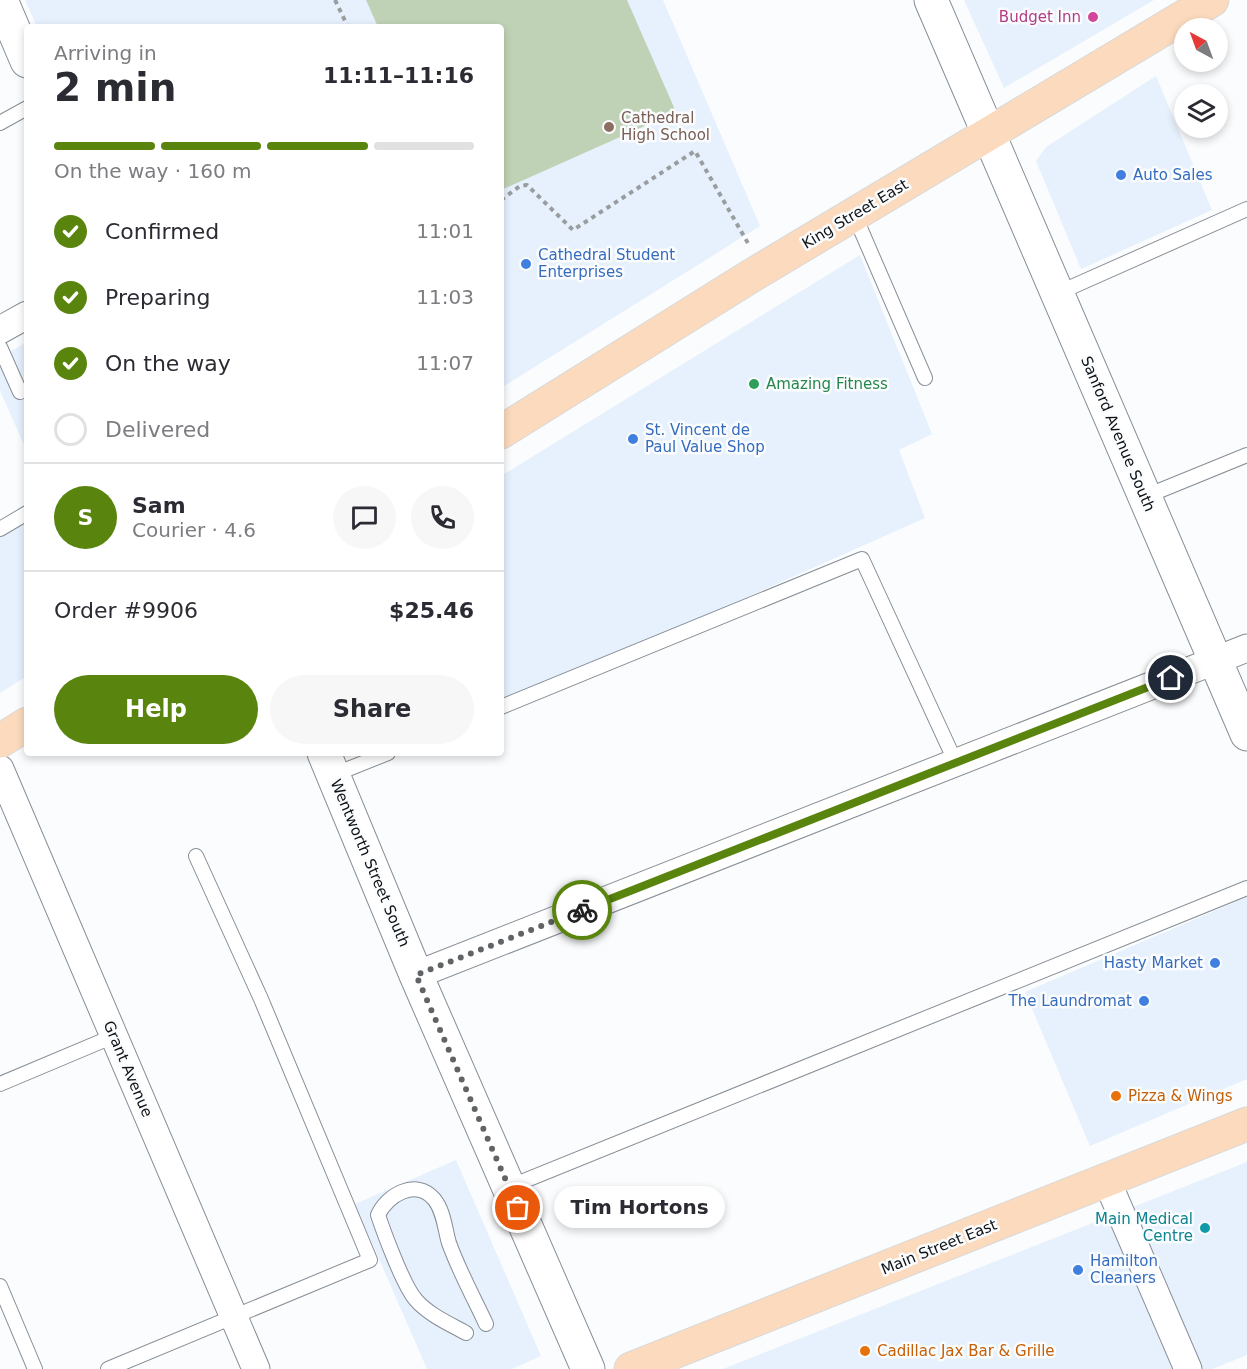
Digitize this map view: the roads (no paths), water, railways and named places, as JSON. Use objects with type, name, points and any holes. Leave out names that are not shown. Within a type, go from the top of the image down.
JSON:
[{"type":"main road","name":"King Street East","points":[[504,430],[762,269],[1212,0]]},
{"type":"main road","points":[[0,741],[24,726]]},
{"type":"main road","name":"Main Street East","points":[[631,1369],[1247,1124]]},
{"type":"street","points":[[1,0],[24,54]]},
{"type":"street","name":"Sanford Avenue South","points":[[931,0],[1247,734]]},
{"type":"street","points":[[0,330],[24,317]]},
{"type":"street","points":[[416,975],[1247,648]]},
{"type":"street","name":"Wentworth Street South","points":[[328,764],[416,975],[588,1369]]},
{"type":"street","name":"Grant Avenue","points":[[0,769],[256,1369]]},
{"type":"street","points":[[1107,1181],[1188,1369]]},
{"type":"lane","points":[[0,123],[24,110]]},
{"type":"lane","points":[[1058,293],[1247,209]]},
{"type":"lane","points":[[854,214],[925,378]]},
{"type":"lane","points":[[0,347],[20,392]]},
{"type":"lane","points":[[1144,497],[1247,456]]},
{"type":"lane","points":[[0,529],[24,515]]},
{"type":"lane","points":[[504,706],[862,559],[956,763]]},
{"type":"lane","points":[[328,764],[372,756]]},
{"type":"lane","points":[[108,1369],[370,1260],[265,1010],[196,856]]},
{"type":"lane","points":[[509,1186],[1247,888]]},
{"type":"lane","points":[[0,1084],[114,1036]]},
{"type":"lane","points":[[466,1333],[434,1315],[416,1300],[409,1288],[378,1215],[387,1201],[394,1196],[415,1190],[423,1191],[436,1202],[450,1245],[486,1324]]},
{"type":"lane","points":[[0,1286],[34,1369]]},
{"type":"place","name":"Budget Inn","points":[[1093,17]]},
{"type":"place","name":"Cathedral High School","points":[[609,127]]},
{"type":"place","name":"Auto Sales","points":[[1121,175]]},
{"type":"place","name":"Cathedral Student Enterprises","points":[[526,264]]},
{"type":"place","name":"Amazing Fitness","points":[[754,384]]},
{"type":"place","name":"St. Vincent de Paul Value Shop","points":[[633,439]]},
{"type":"place","name":"Hasty Market","points":[[1215,963]]},
{"type":"place","name":"The Laundromat","points":[[1144,1001]]},
{"type":"place","name":"Pizza & Wings","points":[[1116,1096]]},
{"type":"place","name":"Tim Hortons","points":[[518,1208]]},
{"type":"place","name":"Main Medical Centre","points":[[1205,1228]]},
{"type":"place","name":"Hamilton Cleaners","points":[[1078,1270]]},
{"type":"place","name":"Cadillac Jax Bar & Grille","points":[[865,1351]]}]
